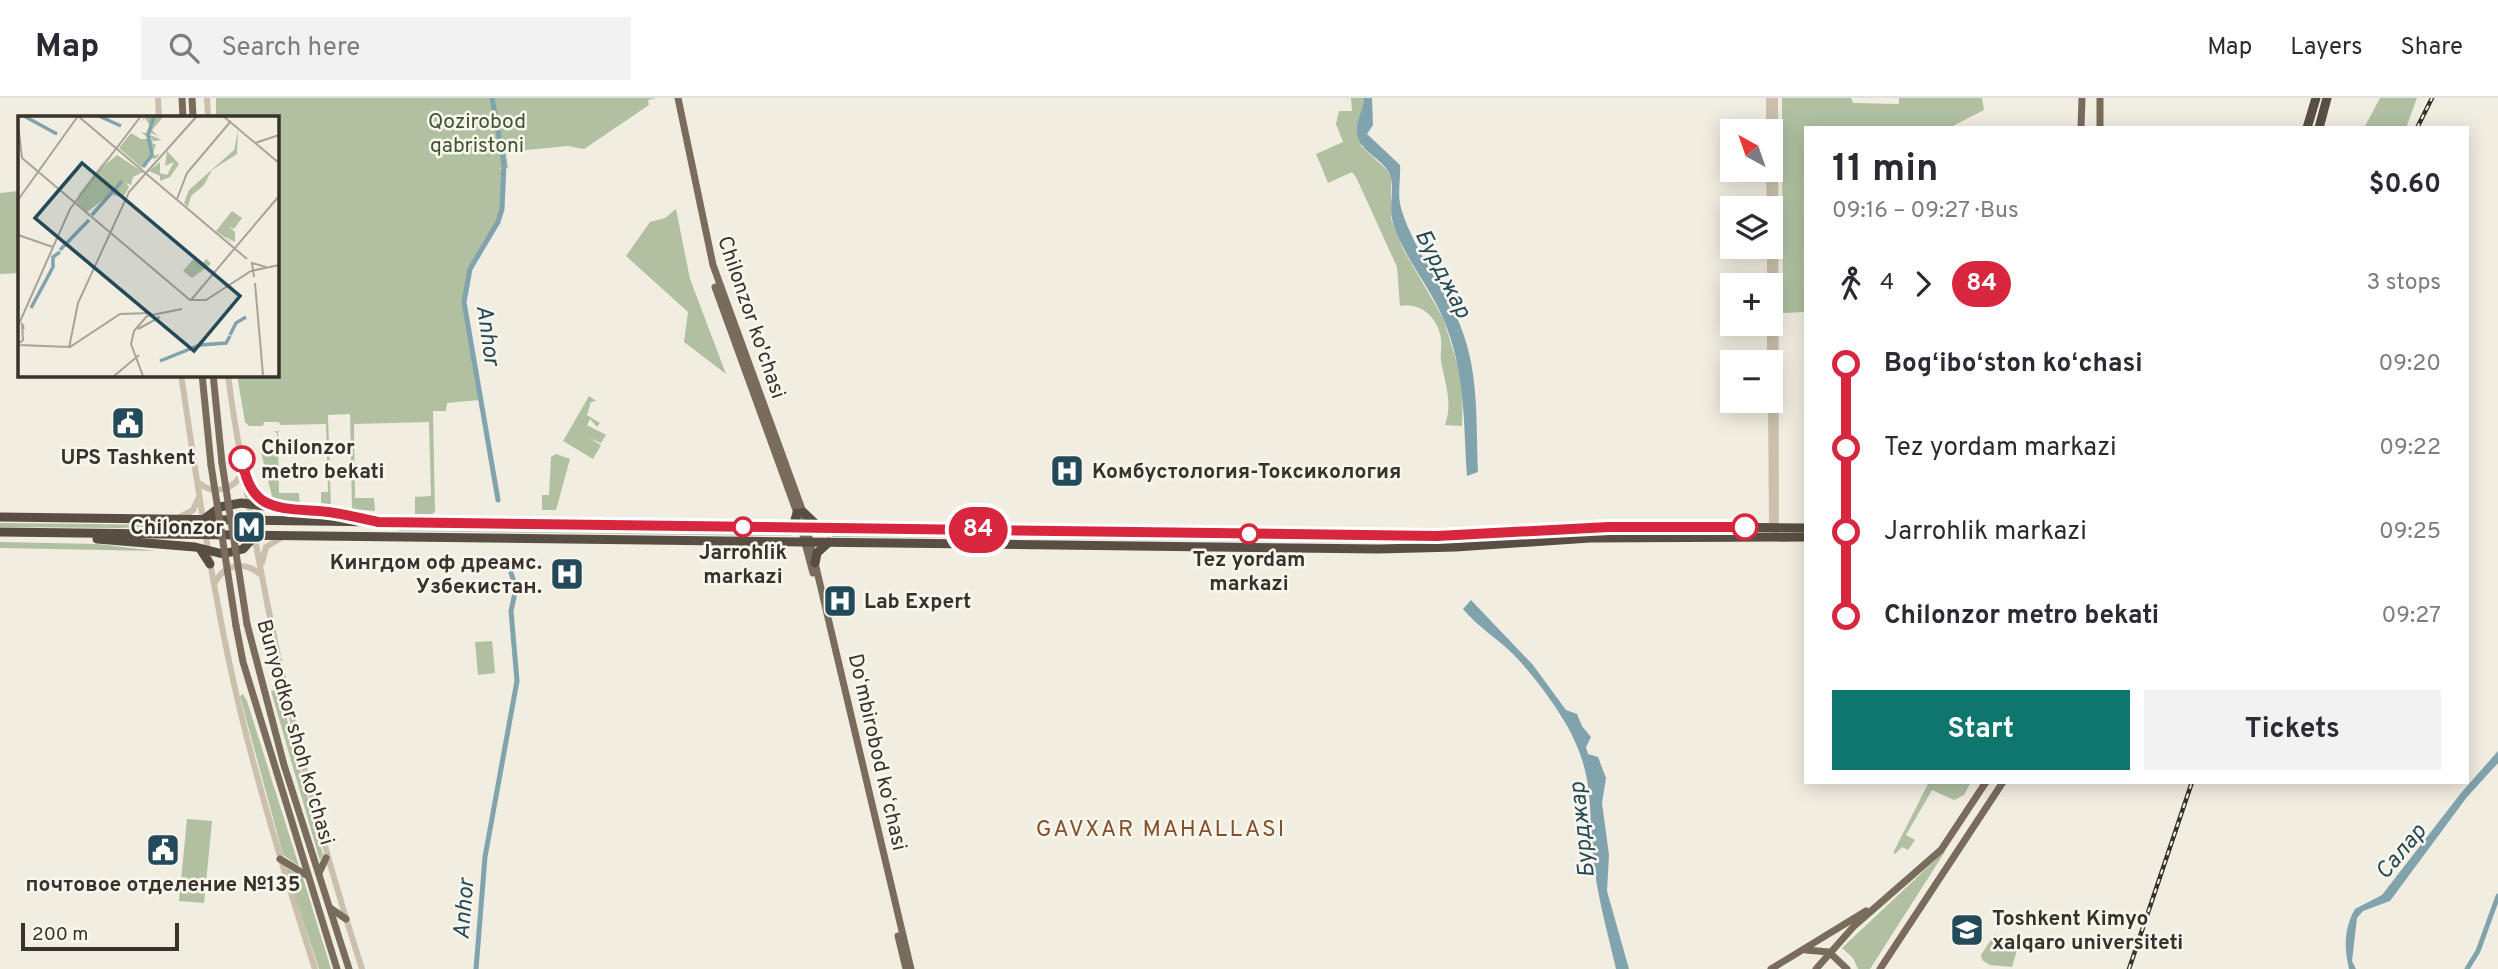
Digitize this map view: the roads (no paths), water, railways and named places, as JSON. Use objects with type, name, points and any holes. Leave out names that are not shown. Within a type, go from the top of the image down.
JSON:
[{"type":"highway","points":[[2308,126],[2316,98]]},
{"type":"highway","points":[[2320,126],[2327,98]]},
{"type":"highway","points":[[244,472],[260,500],[283,510]]},
{"type":"highway","points":[[203,520],[223,506],[249,504],[283,510],[320,511],[378,522]]},
{"type":"highway","points":[[786,527],[794,523],[800,512],[821,528]]},
{"type":"highway","points":[[0,517],[1437,536],[1804,528]]},
{"type":"highway","points":[[117,534],[137,529],[171,528],[173,523],[167,519]]},
{"type":"highway","points":[[398,522],[391,529],[398,537]]},
{"type":"highway","points":[[1775,530],[1804,537]]},
{"type":"highway","points":[[1042,531],[1042,545]]},
{"type":"highway","points":[[0,532],[1365,549],[1456,547],[1575,534]]},
{"type":"highway","points":[[44,533],[233,553],[247,546],[255,536]]},
{"type":"highway","points":[[1365,535],[1365,549]]},
{"type":"highway","points":[[815,563],[817,553],[829,542]]},
{"type":"highway","points":[[204,550],[210,564]]},
{"type":"main road","points":[[182,98],[183,116]]},
{"type":"main road","points":[[192,98],[193,116]]},
{"type":"main road","name":"Chilonzor ko'chasi","points":[[676,98],[711,274],[800,512],[807,542]]},
{"type":"main road","points":[[2081,126],[2082,98]]},
{"type":"main road","points":[[2100,98],[2100,126]]},
{"type":"main road","name":"Bunyodkor shoh ko'chasi","points":[[202,376],[211,465],[243,662],[337,969]]},
{"type":"main road","name":"Bunyodkor shoh ko'chasi","points":[[213,376],[222,463],[247,624],[281,753],[349,969]]},
{"type":"main road","name":"Doʻmbirobod koʻchasi","points":[[807,542],[815,563],[909,969]]},
{"type":"main road","name":"Doʻmbirobod koʻchasi","points":[[807,542],[909,969]]},
{"type":"main road","points":[[1816,969],[1829,952],[1948,841],[1985,784]]},
{"type":"main road","points":[[1880,969],[2002,784]]},
{"type":"main road","points":[[319,874],[326,858]]},
{"type":"main road","points":[[280,859],[307,875]]},
{"type":"main road","points":[[1771,969],[1909,880]]},
{"type":"main road","points":[[330,908],[346,919]]},
{"type":"main road","points":[[1801,951],[1829,952],[1847,969]]},
{"type":"street","points":[[158,98],[159,116]]},
{"type":"street","points":[[208,98],[208,116]]},
{"type":"street","points":[[1769,98],[1769,119]]},
{"type":"street","points":[[1775,98],[1775,530]]},
{"type":"street","points":[[181,376],[205,535],[204,550]]},
{"type":"street","points":[[229,376],[261,575],[295,739],[326,858],[362,969]]},
{"type":"street","points":[[1771,413],[1775,530]]},
{"type":"street","points":[[198,484],[209,489],[225,489],[240,479],[244,472]]},
{"type":"street","points":[[167,519],[183,516],[193,510],[198,484]]},
{"type":"street","points":[[261,575],[265,549],[271,542],[286,536]]},
{"type":"street","points":[[210,564],[240,712],[280,859],[315,969]]},
{"type":"street","points":[[215,584],[223,572],[235,565],[250,567],[261,575]]},
{"type":"water","name":"Бурджар","points":[[1364,98],[1372,98],[1373,125],[1367,134],[1400,165],[1400,203],[1407,224],[1457,317],[1468,350],[1476,402],[1478,472],[1467,476],[1462,396],[1456,358],[1443,318],[1403,248],[1393,223],[1390,175],[1382,163],[1365,149],[1358,137],[1357,125]]},
{"type":"water","name":"Бурджар","points":[[1471,600],[1533,665],[1566,710],[1577,714],[1591,737],[1586,747],[1588,754],[1598,757],[1606,778],[1602,803],[1609,855],[1607,891],[1629,969],[1616,969],[1598,891],[1587,777],[1576,743],[1554,705],[1526,668],[1463,609]]},
{"type":"water","name":"Салар","points":[[2498,751],[2498,763],[2467,797],[2390,901],[2363,911],[2357,918],[2352,961],[2356,969],[2349,969],[2346,938],[2355,909],[2382,895]]},
{"type":"waterway","name":"Anhor","points":[[492,98],[504,164],[502,209],[498,222],[470,269],[464,302],[498,500]]},
{"type":"waterway","name":"Anhor","points":[[476,969],[485,857],[517,681],[511,611],[516,588],[511,562]]},
{"type":"waterway","name":"Салар","points":[[2467,969],[2478,951],[2498,896]]},
{"type":"railway","points":[[2418,126],[2432,98]]},
{"type":"railway","points":[[2129,969],[2191,784]]},
{"type":"place","name":"UPS Tashkent","points":[[128,423]]},
{"type":"place","name":"Chilonzor metro bekati","points":[[242,459]]},
{"type":"place","name":"Комбустология-Токсикология","points":[[1067,471]]},
{"type":"place","name":"Chilonzor","points":[[249,527]]},
{"type":"place","name":"Jarrohlik markazi","points":[[743,527]]},
{"type":"place","name":"Tez yordam markazi","points":[[1249,534]]},
{"type":"place","name":"Кингдом оф дреамс. Узбекистан.","points":[[567,574]]},
{"type":"place","name":"Lab Expert","points":[[840,601]]},
{"type":"place","name":"почтовое отделение №135","points":[[163,850]]},
{"type":"place","name":"Toshkent Kimyo xalqaro universiteti","points":[[1967,930]]},
{"type":"district","name":"GAVXAR MAHALLASI","points":[[1161,828]]},
{"type":"park label","name":"Qozirobod qabristoni","points":[[477,133]]}]
